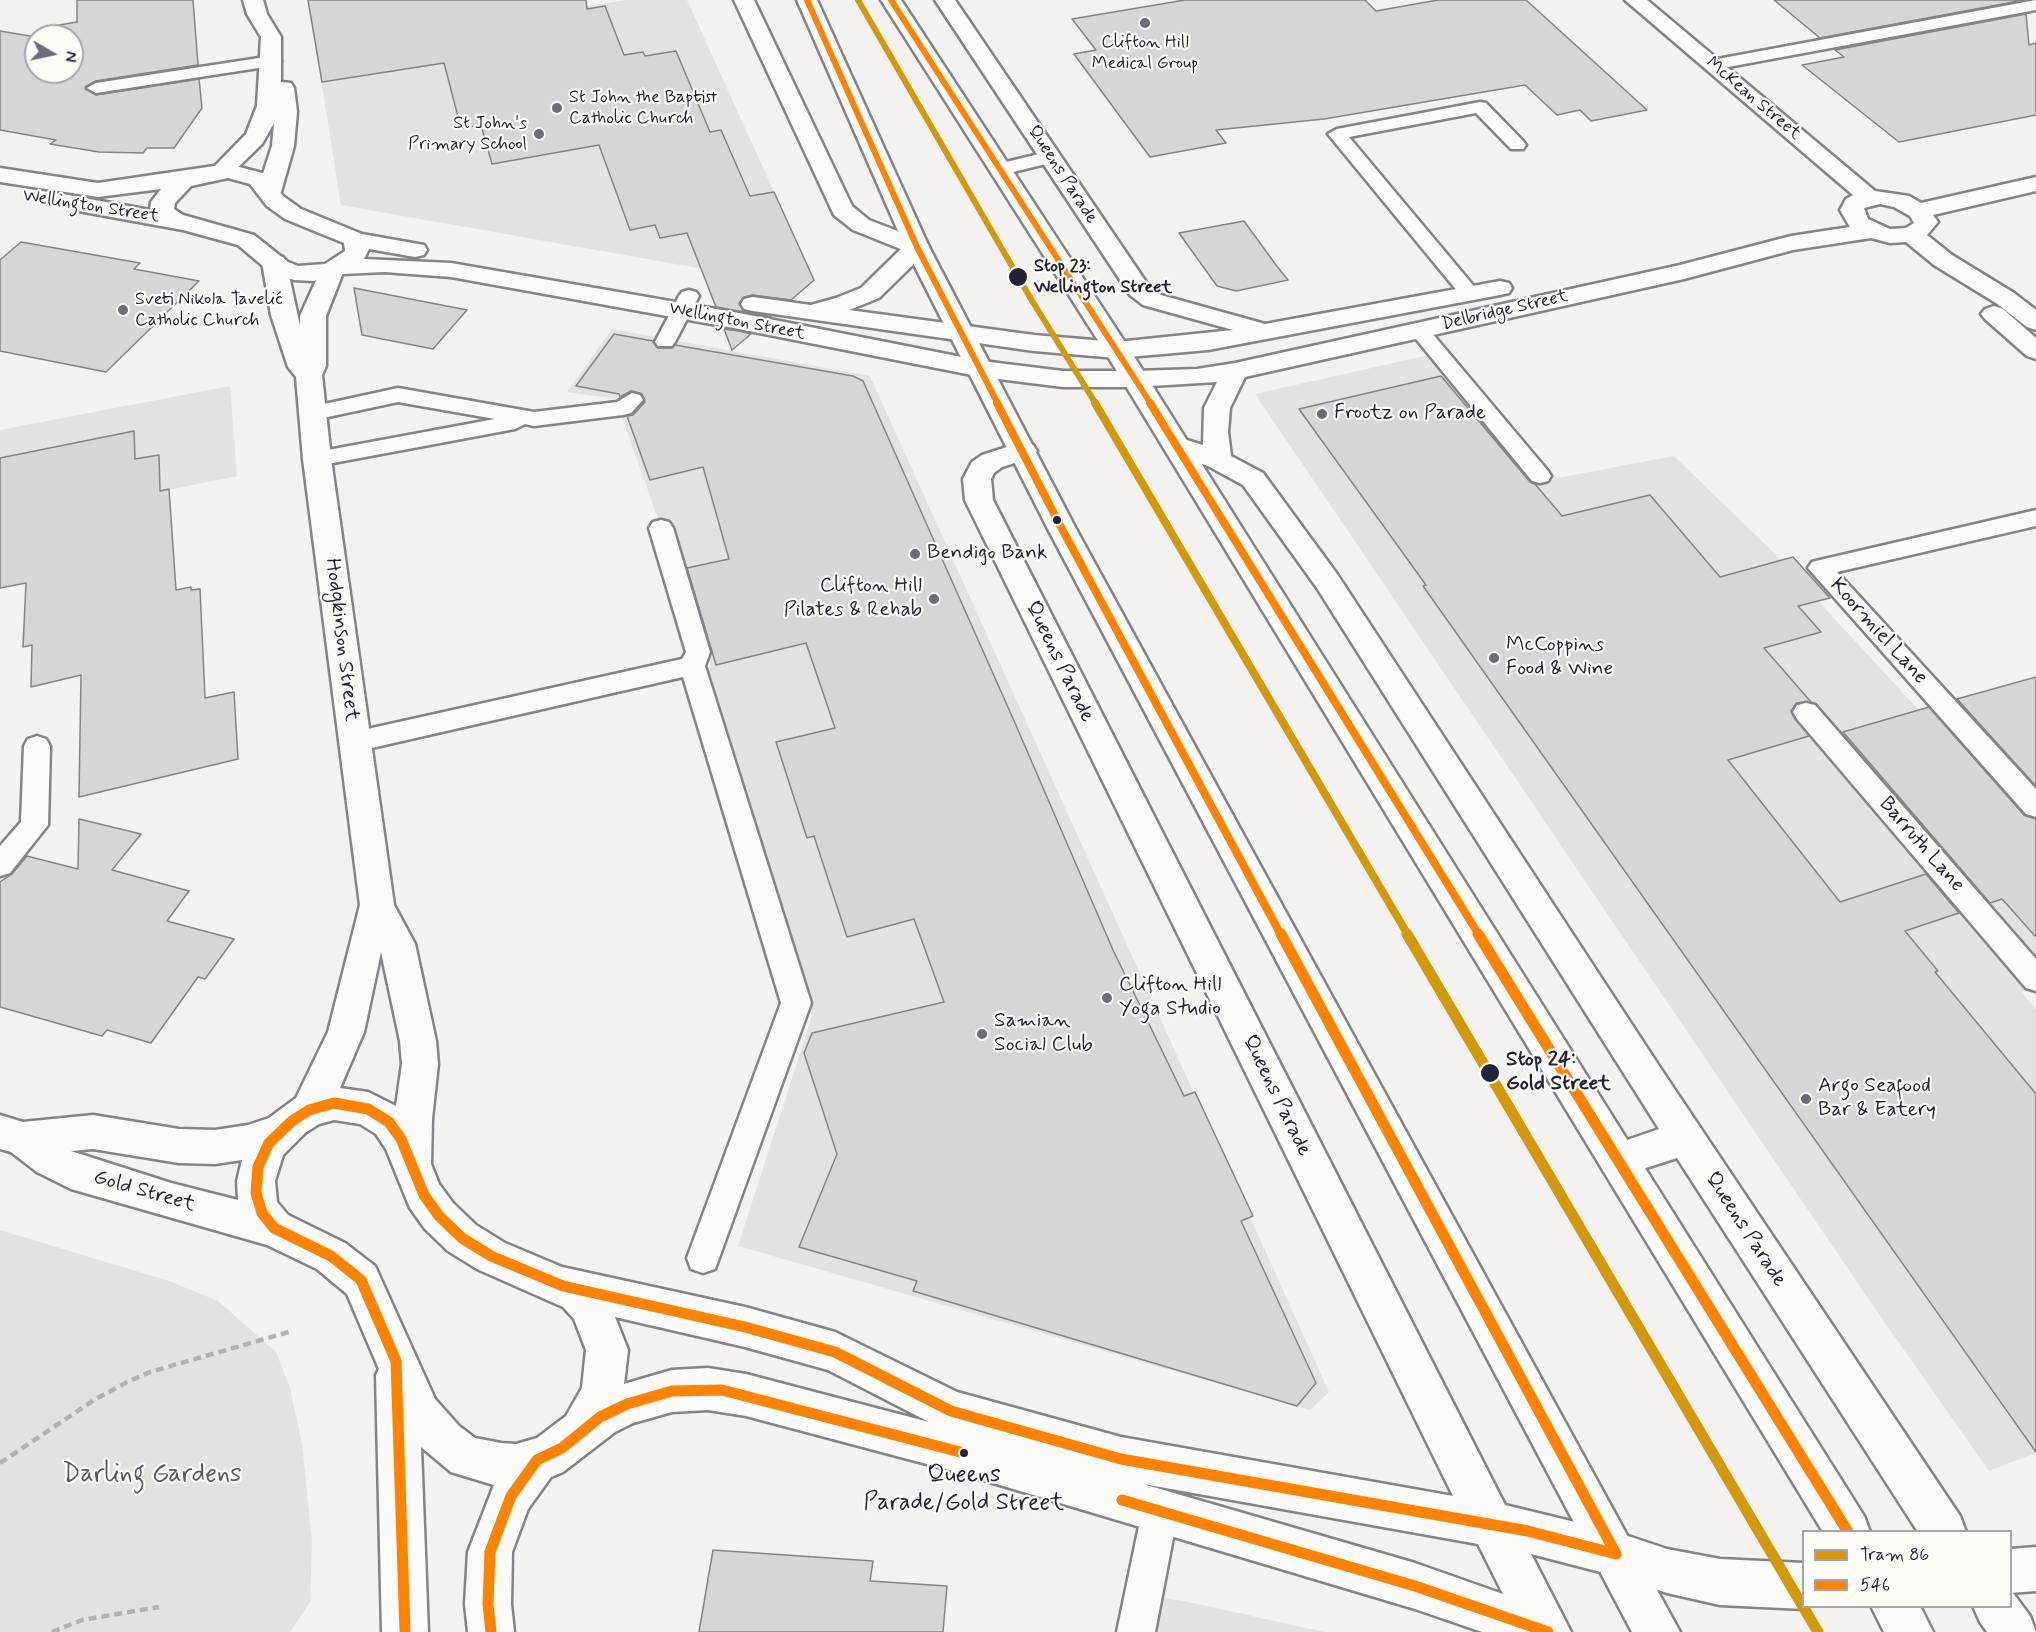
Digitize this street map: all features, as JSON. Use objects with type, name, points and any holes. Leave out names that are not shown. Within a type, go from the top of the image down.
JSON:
[{"type":"street","points":[[221,171],[242,154],[261,129],[268,106],[272,61],[271,37],[257,14],[253,0]]},
{"type":"street","points":[[744,0],[842,210],[861,225],[917,247]]},
{"type":"street","points":[[807,0],[917,247],[1023,451],[1657,1632]]},
{"type":"street","points":[[891,0],[1177,446],[1847,1530]]},
{"type":"street","name":"Queens Parade","points":[[945,0],[1051,157],[1127,276],[1143,295],[1202,315],[1276,330]]},
{"type":"street","name":"McKean Street","points":[[1635,0],[1712,65],[1862,206],[1859,223],[1873,231]]},
{"type":"street","points":[[269,192],[281,157],[286,121],[282,85],[272,61]]},
{"type":"street","name":"Wellington Street","points":[[0,175],[65,188],[98,190],[126,188],[221,171],[253,176],[262,182],[275,201],[293,213],[356,240],[607,286],[982,369],[1063,379],[1135,379]]},
{"type":"street","points":[[182,223],[164,214],[161,205],[173,189],[191,177]]},
{"type":"street","points":[[1918,211],[2036,184]]},
{"type":"street","name":"Wellington Street","points":[[0,191],[182,223],[246,240],[283,269],[302,274],[384,265],[451,270],[685,303],[805,311],[1060,346],[1117,350]]},
{"type":"street","points":[[1862,206],[1891,199],[1918,211],[1926,222],[1920,232],[1912,235],[1890,236],[1873,231]]},
{"type":"street","name":"Delbridge Street","points":[[1117,350],[1180,346],[1470,294],[1821,224],[1862,206]]},
{"type":"street","name":"Delbridge Street","points":[[1135,379],[1197,377],[1235,370],[1684,272],[1791,243],[1873,231]]},
{"type":"street","points":[[1912,235],[1943,260],[1974,295],[2035,341]]},
{"type":"street","name":"Hodgkinson Street","points":[[356,240],[358,246],[356,253],[336,269],[314,310],[313,366],[309,375],[317,459],[377,905],[397,944],[418,1041],[420,1064],[412,1134],[414,1170]]},
{"type":"street","points":[[805,311],[842,304],[870,293],[917,247]]},
{"type":"street","name":"Hodgkinson Street","points":[[274,262],[285,315],[301,367],[309,375]]},
{"type":"street","points":[[1218,460],[1215,432],[1217,408],[1235,370]]},
{"type":"street","name":"Queens Parade","points":[[1177,446],[1218,460],[1245,473],[1257,484],[1327,581],[1685,1138],[1943,1530]]},
{"type":"street","name":"Queens Parade","points":[[1023,451],[992,461],[982,468],[977,479],[979,500],[1547,1632]]},
{"type":"street","name":"Hodgkinson Street","points":[[309,1110],[323,1086],[346,1032],[366,942],[377,905]]},
{"type":"street","points":[[274,1228],[258,1203],[256,1181],[262,1155],[279,1132],[309,1110],[334,1103],[347,1104],[380,1115],[396,1130],[431,1204],[462,1238],[491,1256],[577,1293],[590,1306],[607,1350],[602,1393],[581,1431]]},
{"type":"street","name":"Gold Street","points":[[12,1135],[93,1132],[179,1146],[215,1147],[248,1142],[279,1132]]},
{"type":"street","name":"Gold Street","points":[[12,1135],[71,1171],[171,1201],[274,1228],[331,1256],[361,1280],[420,1414],[438,1436],[466,1457],[516,1466],[537,1460]]},
{"type":"street","points":[[1618,1160],[1685,1138]]},
{"type":"street","points":[[563,1286],[745,1327],[823,1348],[951,1411],[1121,1459],[1491,1524],[1616,1554],[1667,1571],[1720,1582],[1802,1586]]},
{"type":"street","points":[[396,1361],[405,1632]]},
{"type":"street","points":[[490,1632],[488,1604],[490,1552],[510,1496],[537,1460],[562,1448],[581,1431],[611,1411],[648,1397],[693,1389],[722,1390],[952,1450],[1415,1586],[1547,1632]]},
{"type":"street","points":[[2012,1571],[2036,1569]]},
{"type":"street","points":[[1895,1608],[1910,1632]]},
{"type":"street","points":[[1997,1608],[2014,1632]]},
{"type":"lane","points":[[1712,65],[2036,5]]},
{"type":"lane","points":[[96,88],[272,61]]},
{"type":"lane","points":[[1470,294],[1337,134],[1480,107],[1517,144]]},
{"type":"lane","points":[[1001,169],[1051,157]]},
{"type":"lane","points":[[665,342],[685,303]]},
{"type":"lane","points":[[1419,330],[1540,476]]},
{"type":"lane","points":[[314,413],[398,395],[534,419]]},
{"type":"lane","points":[[317,459],[534,419],[623,408],[632,400]]},
{"type":"lane","name":"Koormiel Lane","points":[[2036,518],[1820,568],[2036,807]]},
{"type":"lane","points":[[660,528],[698,652],[692,666],[796,1003],[703,1257]]},
{"type":"lane","points":[[354,742],[692,666]]},
{"type":"lane","name":"Barruth Lane","points":[[1806,712],[2036,979]]},
{"type":"lane","points":[[0,865],[34,825],[37,746]]},
{"type":"lane","points":[[1136,1632],[1160,1512]]},
{"type":"path","points":[[0,1463],[94,1400],[127,1382],[150,1372],[292,1331]]},
{"type":"path","points":[[52,1632],[82,1620],[159,1607]]},
{"type":"shaded area","name":"St John's Primary School","points":[[627,0],[687,0],[814,280],[806,287],[341,205],[316,48]]},
{"type":"shaded area","points":[[612,329],[870,376],[1329,1392],[1310,1410],[738,1246],[812,1016],[700,671],[711,667],[620,412],[651,404],[567,392]]},
{"type":"shaded area","points":[[1447,351],[1557,478],[1674,456],[1772,551],[2036,837],[2036,986],[2021,992],[2036,1009],[2036,1453],[1989,1471],[1869,1300],[1255,394]]},
{"type":"shaded area","points":[[230,386],[237,476],[0,524],[0,430]]},
{"type":"shaded area","points":[[1154,1596],[1198,1604],[1324,1632],[1147,1632]]},
{"type":"green space","points":[[435,81],[451,148],[365,162],[352,94]]},
{"type":"green space","name":"Darling Gardens","points":[[0,1230],[169,1281],[218,1301],[276,1352],[290,1388],[302,1444],[312,1541],[310,1602],[290,1632],[0,1632]]},
{"type":"building","points":[[77,0],[193,0],[198,65],[96,81],[85,87],[96,95],[199,79],[202,108],[174,148],[147,148],[143,153],[99,152],[50,144],[56,140],[0,130],[0,31],[24,35],[24,84],[84,84],[84,24],[65,24],[77,22]]},
{"type":"building","points":[[308,0],[586,0],[587,9],[605,6],[624,55],[643,52],[645,56],[676,51],[710,132],[721,130],[750,196],[774,192],[814,280],[791,300],[753,295],[744,297],[739,303],[744,311],[771,317],[716,307],[687,233],[660,238],[655,225],[630,230],[599,145],[492,164],[481,125],[461,128],[444,63],[322,82]]},
{"type":"building","points":[[1185,0],[1365,0],[1376,11],[1438,0],[1526,0],[1647,110],[1591,121],[1580,110],[1557,115],[1525,85],[1324,119],[1216,130],[1226,143],[1150,157],[1074,54],[1096,50],[1072,19]]},
{"type":"building","points":[[1774,0],[2024,0],[1820,38]]},
{"type":"building","points":[[2026,14],[2029,45],[2036,43],[2036,115],[1899,142],[1802,65],[1844,57],[1835,50]]},
{"type":"building","points":[[1244,221],[1288,280],[1236,291],[1217,286],[1179,233]]},
{"type":"building","points":[[21,242],[140,263],[134,269],[199,281],[106,372],[0,351],[0,260]]},
{"type":"building","points":[[354,288],[467,310],[433,349],[362,335]]},
{"type":"building","points":[[724,329],[739,331],[751,334],[732,350]]},
{"type":"building","points":[[614,334],[653,341],[658,348],[672,348],[675,345],[853,376],[863,381],[1113,950],[1184,1096],[1195,1092],[1253,1216],[1241,1221],[1316,1383],[1297,1406],[913,1291],[917,1281],[799,1247],[837,1154],[804,1053],[812,1033],[944,1002],[914,919],[847,937],[814,836],[807,838],[776,742],[835,728],[806,643],[716,665],[687,568],[729,559],[703,467],[650,480],[627,416],[633,415],[645,402],[642,394],[631,391],[620,397],[619,394],[576,386]]},
{"type":"building","points":[[1441,376],[1530,482],[1535,484],[1562,516],[1650,495],[1720,577],[1793,557],[1830,598],[1798,606],[1821,632],[1764,648],[1811,702],[1797,703],[1791,711],[1809,736],[1728,760],[1840,902],[1926,874],[1959,913],[1905,931],[1938,971],[1935,972],[2036,1094],[2036,1452],[1423,586],[1426,585],[1299,409]]},
{"type":"building","points":[[134,431],[135,459],[159,455],[160,491],[169,489],[176,590],[191,587],[191,590],[200,589],[205,698],[234,692],[238,759],[79,797],[81,675],[31,687],[32,645],[23,647],[26,583],[0,588],[0,458]]},
{"type":"building","points":[[2036,677],[2036,786],[1957,699]]},
{"type":"building","points":[[1929,707],[2024,815],[2036,819],[2036,937],[2002,899],[1990,903],[1843,732]]},
{"type":"building","points":[[79,819],[141,834],[112,870],[189,891],[167,921],[234,939],[205,979],[198,977],[151,1043],[107,1030],[102,1036],[0,1007],[0,882],[12,874],[27,856],[78,869]]},
{"type":"building","points":[[713,1550],[873,1561],[870,1581],[947,1586],[943,1632],[699,1632]]},
{"type":"tram line","name":"86","points":[[858,0],[1031,299],[1082,380],[1802,1605]]},
{"type":"tram line","name":"86","points":[[1804,1608],[1818,1632]]},
{"type":"transit line","name":"546","points":[[807,0],[917,247],[1062,529],[1616,1554]]},
{"type":"transit line","name":"546","points":[[891,0],[1117,350],[1847,1530]]},
{"type":"transit line","name":"546","points":[[405,1632],[396,1361],[361,1280],[331,1256],[274,1228],[262,1213],[256,1193],[258,1167],[269,1143],[292,1121],[309,1110],[334,1103],[368,1109],[389,1122],[401,1139],[424,1195],[439,1216],[462,1238],[491,1256],[563,1286],[745,1327],[835,1352],[951,1411],[1121,1459],[1528,1531],[1616,1554]]},
{"type":"transit line","name":"546","points":[[491,1632],[488,1604],[490,1552],[511,1496],[537,1460],[562,1448],[600,1417],[627,1404],[672,1391],[722,1390],[964,1453]]},
{"type":"transit line","name":"546","points":[[1122,1500],[1415,1586],[1548,1632]]},
{"type":"place","name":"Clifton Hill Medical Group","points":[[1145,23]]},
{"type":"place","name":"St John the Baptist Catholic Church","points":[[557,108]]},
{"type":"place","name":"St John's Primary School","points":[[539,134]]},
{"type":"place","name":"Stop 23: Wellington Street","points":[[1018,277]]},
{"type":"place","name":"Sveti Nikola Tavelić Catholic Church","points":[[123,310]]},
{"type":"place","name":"Frootz on Parade","points":[[1322,414]]},
{"type":"place","name":"Bendigo Bank","points":[[915,554]]},
{"type":"place","name":"Clifton Hill Pilates & Rehab","points":[[934,599]]},
{"type":"place","name":"McCoppins Food & Wine","points":[[1494,658]]},
{"type":"place","name":"Clifton Hill Yoga Studio","points":[[1107,998]]},
{"type":"place","name":"Samian Social Club","points":[[982,1034]]},
{"type":"place","name":"Stop 24: Gold Street","points":[[1490,1073]]},
{"type":"place","name":"Argo Seafood Bar & Eatery","points":[[1806,1099]]},
{"type":"place","name":"Queens Parade/Gold Street","points":[[964,1453]]}]
